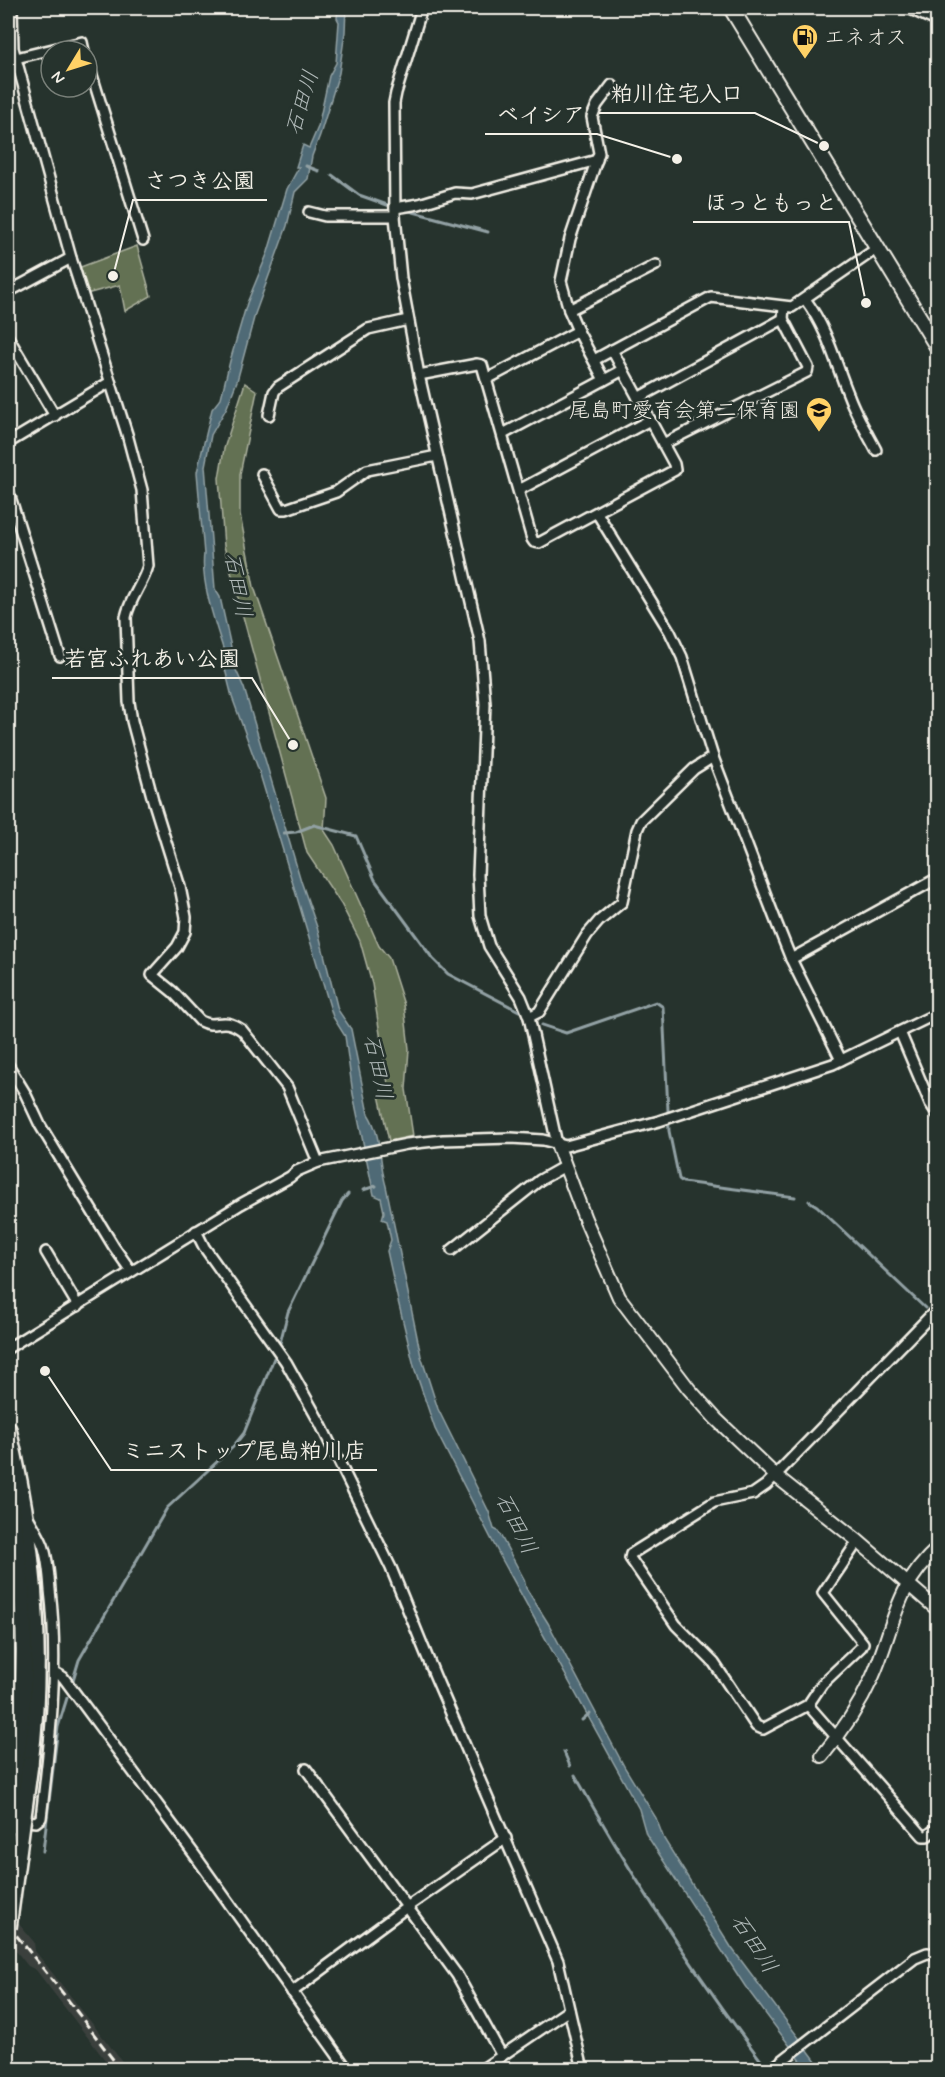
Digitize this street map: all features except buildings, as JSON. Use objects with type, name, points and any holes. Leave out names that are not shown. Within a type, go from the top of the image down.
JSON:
[{"type":"highway","points":[[8,1429],[12,1504],[31,1559],[37,1662],[37,1691],[8,1827]]},
{"type":"highway","points":[[8,1928],[23,1763]]},
{"type":"main road","points":[[731,8],[876,249],[937,345]]},
{"type":"street","points":[[12,8],[10,48],[16,58],[72,258],[142,490],[148,566],[145,577],[128,604],[126,617],[129,702],[153,800],[180,887],[186,917],[185,933],[177,947],[152,975],[173,992],[200,1021],[206,1024],[225,1022],[242,1030],[287,1087],[318,1162]]},
{"type":"street","points":[[422,8],[396,93],[397,252],[419,375],[476,616],[482,653],[485,704],[478,875],[480,916],[489,946],[530,1017],[557,1144],[607,1271],[630,1314],[704,1407],[776,1476],[858,1541],[938,1610]]},
{"type":"street","points":[[908,8],[938,22]]},
{"type":"street","points":[[16,58],[39,52]]},
{"type":"street","points":[[604,380],[578,331],[561,281],[570,239],[599,153],[592,117],[597,105],[612,85]]},
{"type":"street","points":[[99,98],[142,240]]},
{"type":"street","points":[[309,212],[325,216],[395,212],[450,194],[472,194],[597,160]]},
{"type":"street","points":[[594,360],[711,297],[792,307],[876,249]]},
{"type":"street","points":[[8,292],[72,258]]},
{"type":"street","points":[[570,310],[656,265]]},
{"type":"street","points":[[806,299],[830,341],[849,397],[876,450]]},
{"type":"street","points":[[663,444],[807,372],[808,367],[783,319],[784,307]]},
{"type":"street","points":[[638,398],[783,319]]},
{"type":"street","points":[[269,415],[274,393],[278,387],[368,329],[408,320]]},
{"type":"street","points":[[487,379],[578,331]]},
{"type":"street","points":[[8,337],[55,416]]},
{"type":"street","points":[[419,375],[477,364],[484,367],[532,539],[536,543],[597,513],[675,470],[674,464],[612,350]]},
{"type":"street","points":[[503,434],[623,370]]},
{"type":"street","points":[[8,443],[110,382]]},
{"type":"street","points":[[519,490],[650,420]]},
{"type":"street","points":[[262,474],[281,509],[286,509],[336,492],[367,470],[437,456]]},
{"type":"street","points":[[8,490],[60,656]]},
{"type":"street","points":[[597,513],[670,632],[682,657],[713,757],[741,833],[791,959],[841,1060]]},
{"type":"street","points":[[530,1017],[539,1012],[594,927],[622,902],[641,820],[694,769],[713,757]]},
{"type":"street","points":[[791,959],[938,878]]},
{"type":"street","points":[[8,1348],[196,1231],[297,1171],[318,1162],[432,1141],[511,1138],[543,1140],[566,1146],[669,1118],[841,1060],[938,1013]]},
{"type":"street","points":[[900,1032],[930,1103],[938,1115]]},
{"type":"street","points":[[8,1065],[26,1093],[40,1125],[131,1271]]},
{"type":"street","points":[[452,1250],[540,1180],[565,1166]]},
{"type":"street","points":[[196,1231],[204,1247],[286,1362],[320,1423],[391,1568],[558,1961],[583,2070]]},
{"type":"street","points":[[46,1252],[78,1306]]},
{"type":"street","points":[[858,1541],[823,1593],[862,1643],[861,1647],[822,1684],[807,1705],[763,1729],[756,1725],[714,1663],[676,1625],[630,1558],[631,1554],[708,1505],[723,1499],[753,1494],[776,1476],[938,1308]]},
{"type":"street","points":[[8,1820],[36,1822],[41,1818],[49,1754],[54,1672],[52,1607],[47,1561],[43,1546],[12,1504]]},
{"type":"street","points":[[822,1756],[858,1707],[908,1583],[924,1560],[938,1548]]},
{"type":"street","points":[[8,1616],[8,1688]]},
{"type":"street","points":[[54,1672],[63,1677],[348,2070]]},
{"type":"street","points":[[807,1705],[923,1836],[927,1836],[938,1827]]},
{"type":"street","points":[[306,1769],[457,1976],[502,2056]]},
{"type":"street","points":[[292,1992],[407,1907],[506,1838]]},
{"type":"street","points":[[770,2070],[915,1958],[927,1953],[938,1954]]},
{"type":"street","points":[[481,2070],[569,2010]]},
{"type":"shaded area","points":[[8,1911],[34,1942],[35,1951],[128,2069],[112,2069],[36,1970],[28,1966],[8,1941]]},
{"type":"green space","points":[[137,246],[151,296],[125,311],[120,285],[86,294],[78,268]]},
{"type":"green space","points":[[245,383],[257,391],[240,474],[240,515],[254,587],[326,798],[324,830],[334,845],[379,946],[389,958],[404,1005],[409,1049],[406,1089],[413,1136],[389,1141],[379,1095],[389,1090],[372,984],[360,941],[341,904],[307,853],[224,546],[219,478],[224,449]]},
{"type":"water","points":[[338,8],[346,8],[339,73],[312,156],[308,179],[295,192],[287,226],[255,314],[237,381],[227,407],[211,435],[205,466],[215,589],[220,597],[236,670],[244,688],[301,881],[318,930],[338,1010],[351,1029],[368,1114],[378,1140],[421,1356],[438,1409],[489,1512],[494,1529],[498,1531],[524,1579],[526,1588],[548,1623],[625,1768],[656,1818],[664,1839],[731,1947],[822,2069],[807,2069],[745,1986],[646,1834],[639,1809],[499,1554],[435,1429],[415,1370],[398,1301],[387,1251],[391,1240],[387,1221],[382,1219],[384,1212],[381,1198],[374,1195],[353,1094],[345,1036],[333,1017],[259,771],[232,697],[225,669],[227,661],[207,593],[197,472],[212,409],[221,398],[247,303],[268,252],[287,189],[299,167],[296,167],[303,145],[309,148],[318,127],[329,76],[336,63]]},
{"type":"waterway","points":[[306,166],[319,171]]},
{"type":"waterway","points":[[332,175],[359,195],[393,207]]},
{"type":"waterway","points":[[406,210],[488,232]]},
{"type":"waterway","points":[[284,833],[296,832],[314,825],[356,836],[375,880],[433,959],[448,974],[519,1011]]},
{"type":"waterway","points":[[542,1025],[566,1033],[656,1002],[663,1007],[669,1131],[679,1179],[683,1182],[795,1197]]},
{"type":"waterway","points":[[363,1190],[376,1186]]},
{"type":"waterway","points":[[280,1343],[288,1312],[342,1201],[348,1194]]},
{"type":"waterway","points":[[809,1201],[925,1308]]},
{"type":"waterway","points":[[73,1680],[79,1660],[167,1508],[232,1448],[244,1433],[274,1358]]},
{"type":"waterway","points":[[43,1851],[58,1727],[67,1698]]},
{"type":"waterway","points":[[582,1720],[590,1713]]},
{"type":"waterway","points":[[564,1752],[570,1766]]},
{"type":"waterway","points":[[575,1775],[666,1926],[768,2070]]},
{"type":"railway","points":[[8,1925],[121,2070]]},
{"type":"place","name":"エネオス","points":[[805,60]]},
{"type":"place","name":"粕川住宅入口","points":[[824,146]]},
{"type":"place","name":"ベイシア","points":[[677,159]]},
{"type":"place","name":"さつき公園","points":[[113,276]]},
{"type":"place","name":"ほっともっと","points":[[866,303]]},
{"type":"place","name":"尾島町愛育会第二保育園","points":[[819,433]]},
{"type":"place","name":"若宮ふれあい公園","points":[[293,745]]},
{"type":"place","name":"ミニストップ尾島粕川店","points":[[45,1371]]},
{"type":"water label","name":"石田川","points":[[301,102]]},
{"type":"water label","name":"石田川","points":[[239,585]]},
{"type":"water label","name":"石田川","points":[[379,1067]]},
{"type":"water label","name":"石田川","points":[[517,1523]]},
{"type":"water label","name":"石田川","points":[[755,1943]]}]
